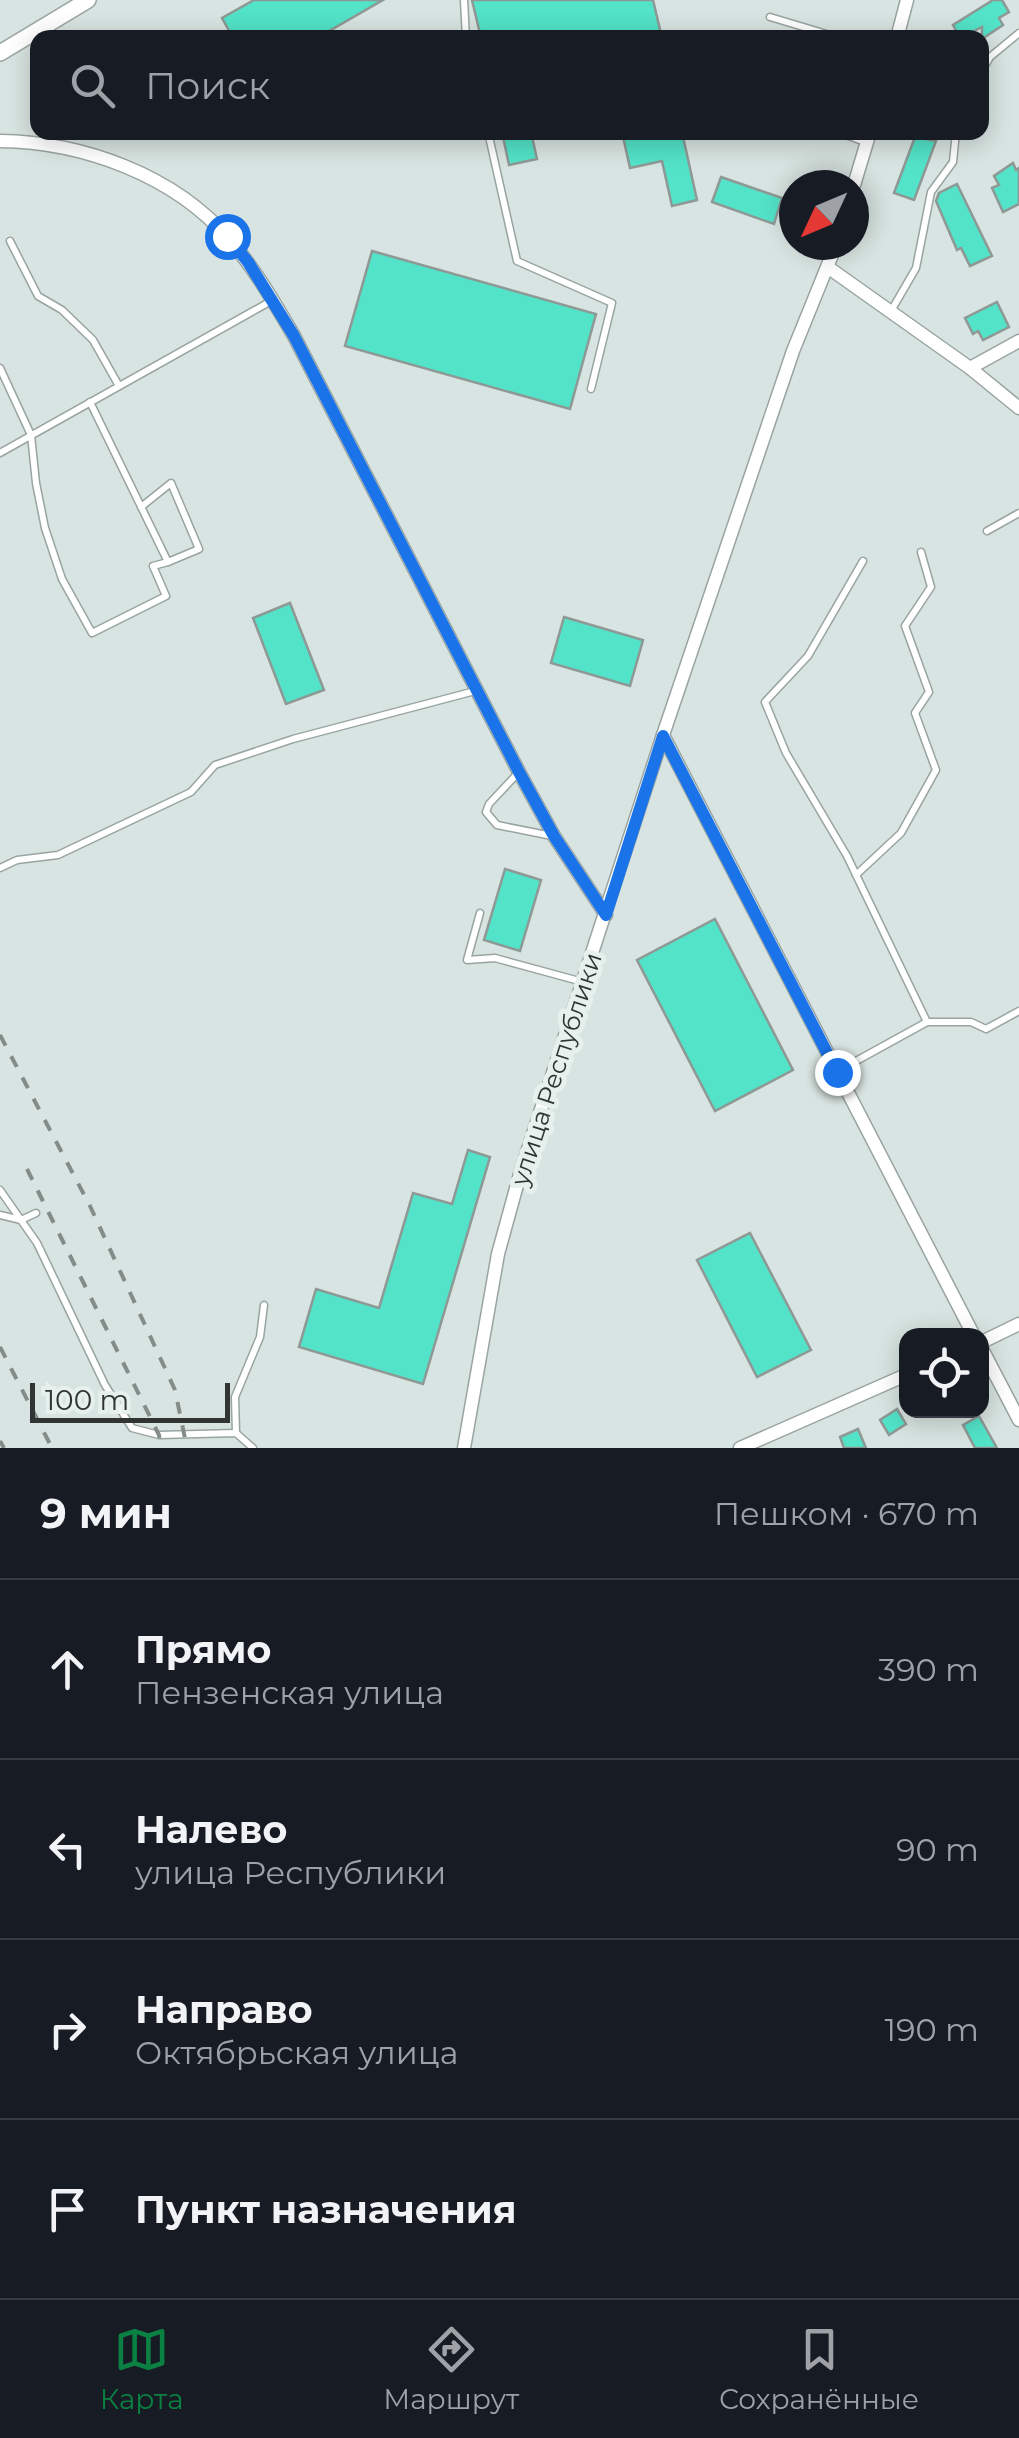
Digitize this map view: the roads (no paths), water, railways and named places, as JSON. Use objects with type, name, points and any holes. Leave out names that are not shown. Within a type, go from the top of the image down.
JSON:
[{"type":"street","points":[[39,30],[88,0]]},
{"type":"street","points":[[899,30],[907,0]]},
{"type":"street","points":[[0,54],[30,36]]},
{"type":"street","points":[[858,170],[867,140]]},
{"type":"street","points":[[0,141],[70,149],[125,166],[177,193],[227,236],[273,300],[519,772],[554,836],[606,915]]},
{"type":"street","name":"улица Республики","points":[[464,1448],[498,1254],[520,1174],[793,351],[831,260]]},
{"type":"street","points":[[829,268],[970,368],[1019,408]]},
{"type":"street","points":[[970,368],[1019,341]]},
{"type":"street","points":[[663,736],[970,1328]]},
{"type":"street","points":[[989,1342],[1019,1324]]},
{"type":"street","points":[[989,1360],[1019,1420]]},
{"type":"street","points":[[740,1448],[899,1378]]},
{"type":"lane","points":[[464,0],[466,30]]},
{"type":"lane","points":[[770,17],[813,30]]},
{"type":"lane","points":[[989,59],[1019,32]]},
{"type":"lane","points":[[490,140],[517,261],[612,303],[590,389]]},
{"type":"lane","points":[[891,312],[916,268],[931,192],[953,162],[955,140]]},
{"type":"lane","points":[[10,241],[38,296],[62,310],[92,340],[119,386]]},
{"type":"lane","points":[[0,453],[273,300]]},
{"type":"lane","points":[[0,368],[31,435],[45,528],[62,579],[92,633],[166,596],[153,566],[199,550],[171,483],[142,507]]},
{"type":"lane","points":[[90,402],[168,562]]},
{"type":"lane","points":[[987,531],[1019,513]]},
{"type":"lane","points":[[856,875],[901,834],[936,770],[914,712],[929,692],[905,626],[931,587],[922,552]]},
{"type":"lane","points":[[863,562],[808,656],[765,702],[786,753],[856,875],[928,1022]]},
{"type":"lane","points":[[0,868],[16,860],[58,855],[75,848],[190,792],[215,765],[293,739],[478,690]]},
{"type":"lane","points":[[519,772],[486,812],[497,825],[554,836]]},
{"type":"lane","points":[[480,913],[467,960],[495,958],[584,983]]},
{"type":"lane","points":[[837,1072],[928,1022],[971,1022],[986,1028],[1019,1012]]},
{"type":"lane","points":[[0,1190],[37,1243],[106,1385],[132,1428],[159,1435],[236,1433],[253,1448]]},
{"type":"lane","points":[[0,1215],[21,1220],[36,1213]]},
{"type":"lane","points":[[236,1433],[235,1396],[260,1336],[264,1305]]},
{"type":"railway","points":[[0,1035],[90,1206],[175,1390],[187,1448]]},
{"type":"railway","points":[[27,1169],[159,1435],[161,1448]]},
{"type":"railway","points":[[0,1347],[52,1448]]},
{"type":"railway","points":[[0,1441],[4,1448]]}]
